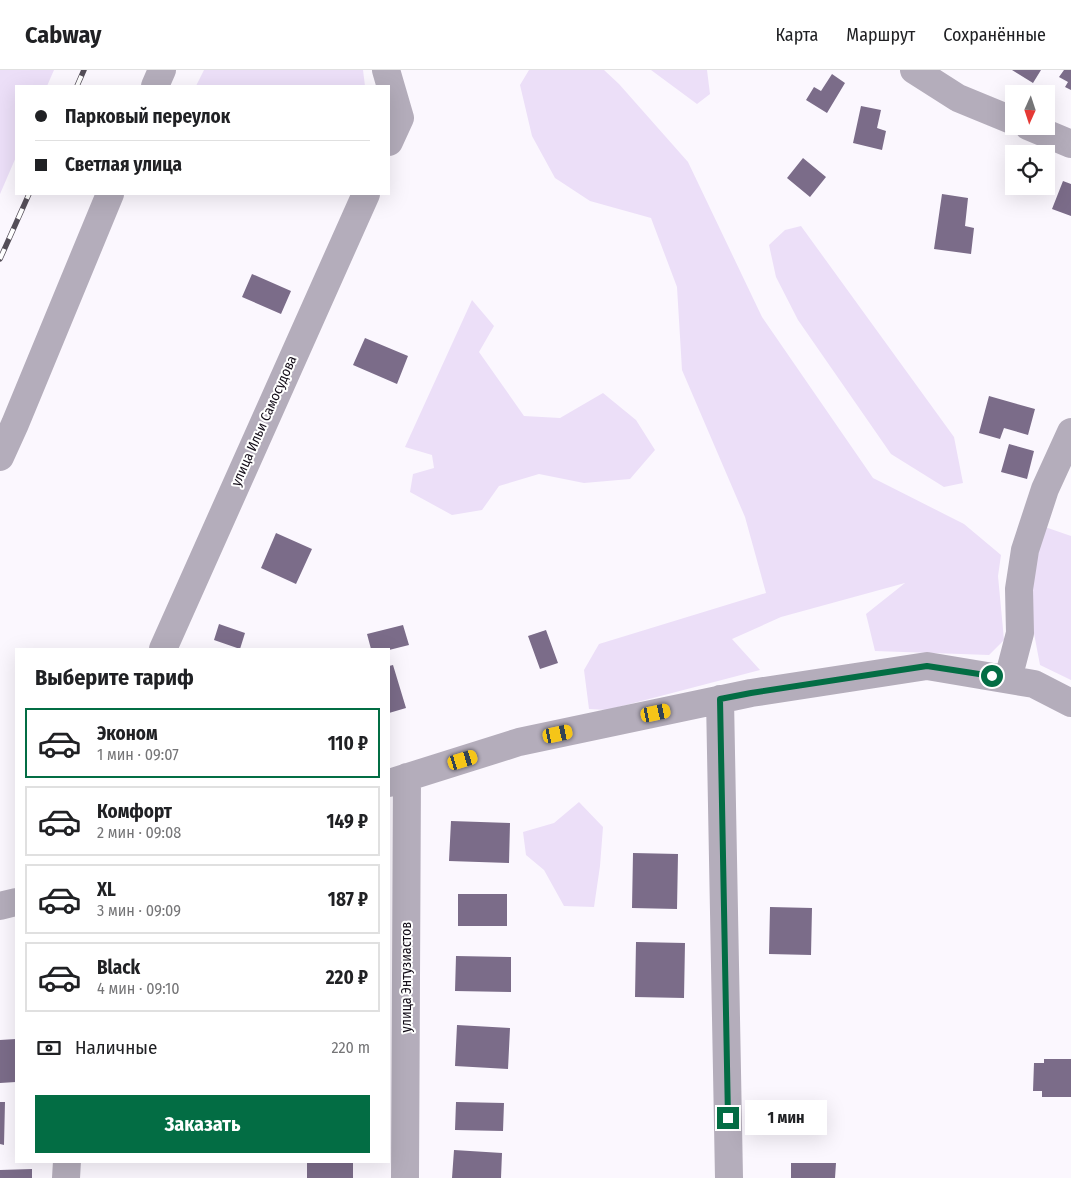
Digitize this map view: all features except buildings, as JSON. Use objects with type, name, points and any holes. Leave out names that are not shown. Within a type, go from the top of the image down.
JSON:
[{"type":"street","points":[[156,85],[162,70]]},
{"type":"street","points":[[386,70],[400,118],[390,140]]},
{"type":"street","points":[[914,70],[958,98],[1005,117]]},
{"type":"street","points":[[1050,135],[1071,144]]},
{"type":"street","points":[[0,457],[110,195]]},
{"type":"street","name":"улица Ильи Самосудова","points":[[163,648],[366,195]]},
{"type":"street","points":[[1008,679],[1020,633],[1018,589],[1025,550],[1045,489],[1071,432]]},
{"type":"street","points":[[398,780],[519,742],[751,693],[927,666],[1034,684],[1071,703]]},
{"type":"street","points":[[720,699],[729,1178]]},
{"type":"street","name":"улица Энтузиастов","points":[[398,780],[405,1178]]},
{"type":"street","points":[[0,906],[15,902]]},
{"type":"street","points":[[66,1163],[66,1178]]},
{"type":"shaded area","points":[[0,70],[54,70],[47,85],[15,85],[15,159],[0,194]]},
{"type":"shaded area","points":[[204,70],[363,70],[365,85],[196,85]]},
{"type":"shaded area","points":[[529,70],[604,70],[619,84],[688,162],[762,317],[873,478],[964,524],[1001,555],[998,576],[1004,640],[989,655],[875,651],[866,614],[905,583],[781,617],[732,639],[760,670],[607,710],[589,709],[584,670],[599,644],[766,593],[745,517],[682,370],[677,287],[651,218],[590,201],[555,178],[532,136],[520,85]]},
{"type":"shaded area","points":[[651,70],[707,70],[710,94],[697,104]]},
{"type":"shaded area","points":[[801,226],[954,437],[963,483],[944,487],[891,454],[798,320],[776,277],[769,245],[785,230]]},
{"type":"shaded area","points":[[472,300],[494,326],[479,352],[524,416],[560,418],[603,393],[636,420],[655,450],[630,479],[584,483],[539,474],[499,486],[482,510],[452,515],[410,492],[413,474],[434,468],[432,455],[405,447]]},
{"type":"shaded area","points":[[1045,527],[1071,536],[1071,680],[1040,665],[1026,591]]},
{"type":"shaded area","points":[[579,802],[603,827],[594,907],[564,906],[544,870],[526,855],[523,832],[554,823]]},
{"type":"railway","points":[[77,85],[84,70]]},
{"type":"railway","points":[[0,259],[29,195]]},
{"type":"route","points":[[728,1118],[720,699],[927,666],[992,676]]}]
